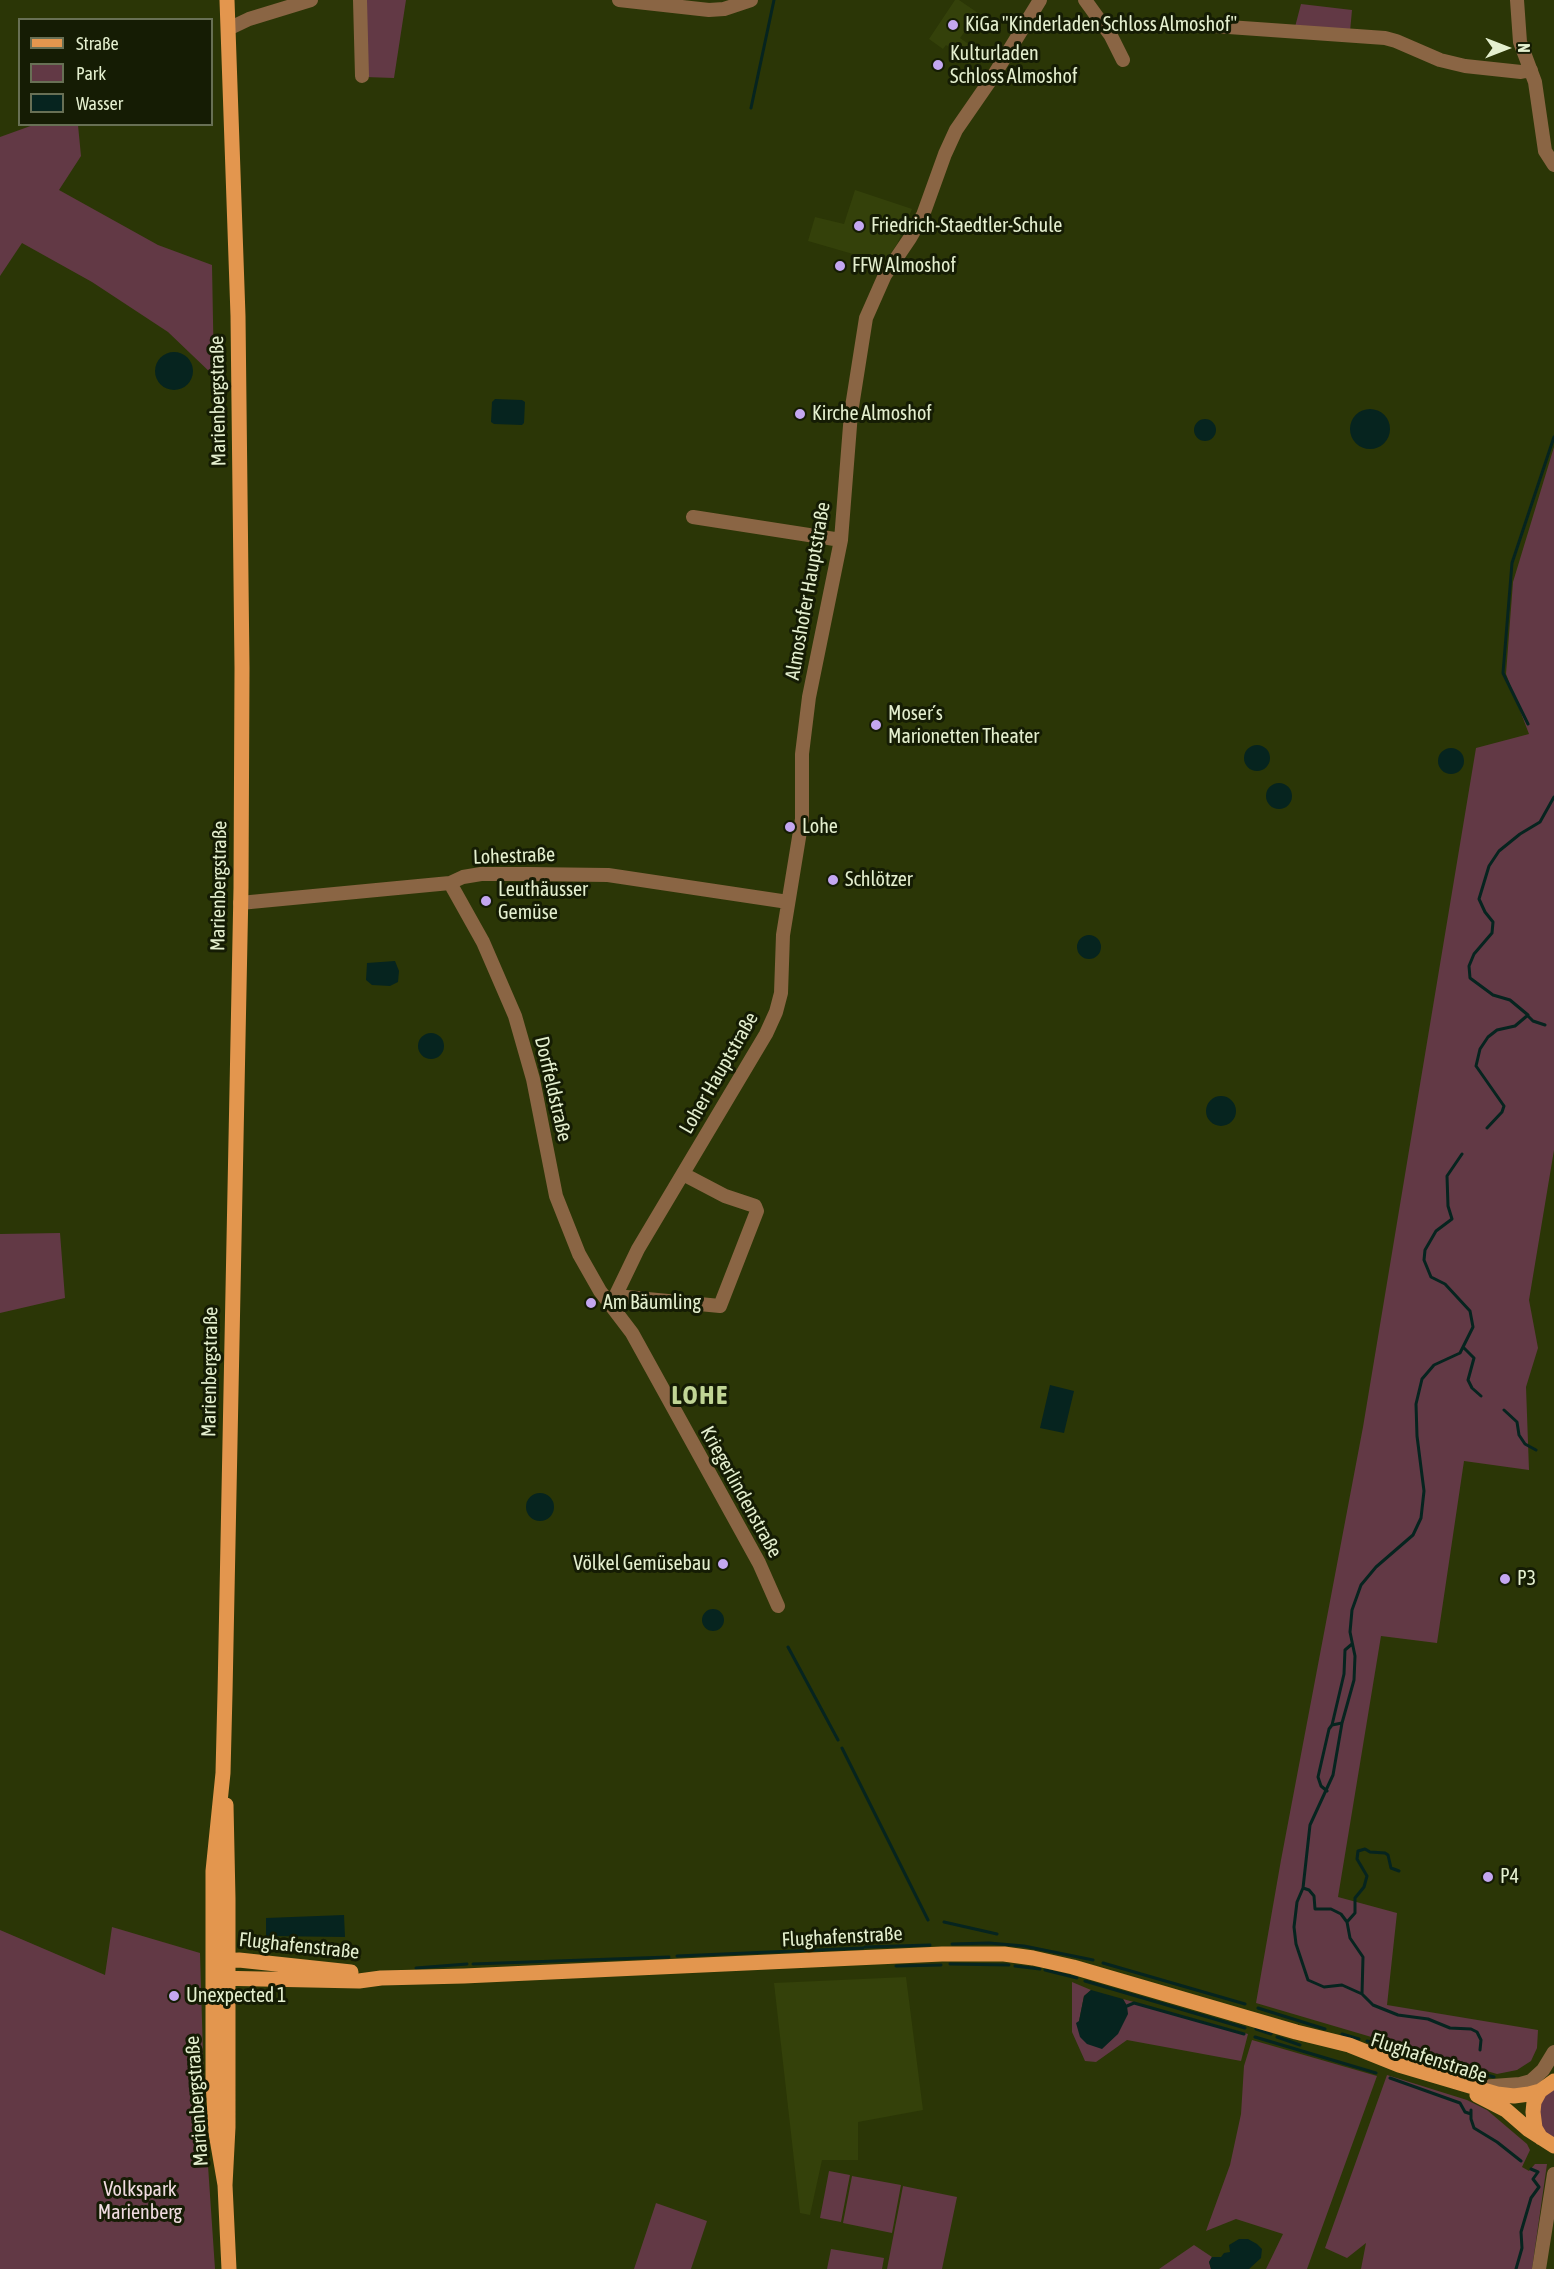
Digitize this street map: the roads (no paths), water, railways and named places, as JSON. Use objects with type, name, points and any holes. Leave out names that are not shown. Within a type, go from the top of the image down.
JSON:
[{"type":"main road","name":"Marienbergstraße","points":[[226,0],[239,404],[242,668],[240,903],[223,1773],[227,1814],[220,1970],[228,2127],[225,2185],[229,2269]]},
{"type":"main road","name":"Flughafenstraße","points":[[220,1970],[359,1981],[381,1978],[942,1954],[1004,1954],[1060,1964],[1349,2045],[1392,2062],[1475,2088],[1514,2096],[1550,2083]]},
{"type":"main road","name":"Flughafenstraße","points":[[1296,2032],[1354,2056],[1482,2097],[1506,2110],[1547,2142]]},
{"type":"main road","name":"Flughafenstraße","points":[[1547,2142],[1535,2128],[1533,2112],[1534,2102],[1550,2083]]},
{"type":"street","points":[[228,29],[249,19],[311,0]]},
{"type":"street","points":[[360,0],[362,76]]},
{"type":"street","points":[[619,0],[709,10],[724,9],[751,0]]},
{"type":"street","name":"Almoshofer Hauptstraße","points":[[809,697],[841,540],[851,413],[866,318],[885,274],[924,215],[945,154],[956,130],[1040,0]]},
{"type":"street","points":[[1086,0],[1111,36],[1123,60]]},
{"type":"street","points":[[1517,0],[1520,42],[1535,82],[1545,151],[1554,165]]},
{"type":"street","points":[[1200,26],[1384,38],[1440,60],[1465,66],[1521,72],[1531,70]]},
{"type":"street","points":[[693,518],[841,540]]},
{"type":"street","name":"Loher Hauptstraße","points":[[614,1301],[638,1249],[766,1034],[776,1012],[781,993],[783,935],[802,819],[802,754],[809,697]]},
{"type":"street","name":"Lohestraße","points":[[240,903],[450,883],[463,877],[481,874],[598,874],[788,902]]},
{"type":"street","name":"Dorffeldstraße","points":[[450,883],[483,942],[515,1016],[533,1079],[552,1175],[563,1216],[579,1254],[600,1291],[614,1301]]},
{"type":"street","points":[[614,1301],[720,1306],[757,1212],[755,1206],[725,1196],[683,1174]]},
{"type":"street","name":"Kriegerlindenstraße","points":[[614,1301],[759,1563],[778,1606]]},
{"type":"street","name":"Flughafenstraße","points":[[1475,2088],[1532,2081],[1543,2070],[1554,2052]]},
{"type":"street","points":[[1539,2269],[1554,2174]]},
{"type":"water","points":[[174,352],[188,357],[193,371],[188,385],[174,390],[160,385],[155,371],[160,357]]},
{"type":"water","points":[[495,399],[525,402],[524,423],[522,425],[491,422],[492,402]]},
{"type":"water","points":[[1370,409],[1384,415],[1390,429],[1384,443],[1370,449],[1356,443],[1350,429],[1356,415]]},
{"type":"water","points":[[1205,419],[1213,422],[1216,430],[1213,438],[1205,441],[1197,438],[1194,430],[1197,422]]},
{"type":"water","points":[[1257,745],[1266,749],[1270,758],[1266,767],[1257,771],[1248,767],[1244,758],[1248,749]]},
{"type":"water","points":[[1451,748],[1460,752],[1464,761],[1460,770],[1451,774],[1442,770],[1438,761],[1442,752]]},
{"type":"water","points":[[1279,783],[1288,787],[1292,796],[1288,805],[1279,809],[1270,805],[1266,796],[1270,787]]},
{"type":"water","points":[[1089,935],[1098,938],[1101,947],[1098,956],[1089,959],[1080,956],[1077,947],[1080,938]]},
{"type":"water","points":[[395,961],[399,971],[398,982],[390,986],[372,985],[366,980],[367,963]]},
{"type":"water","points":[[431,1033],[440,1037],[444,1046],[440,1055],[431,1059],[422,1055],[418,1046],[422,1037]]},
{"type":"water","points":[[1221,1096],[1232,1100],[1236,1111],[1232,1122],[1221,1126],[1210,1122],[1206,1111],[1210,1100]]},
{"type":"water","points":[[1050,1385],[1074,1391],[1064,1433],[1040,1428]]},
{"type":"water","points":[[540,1493],[550,1497],[554,1507],[550,1517],[540,1521],[530,1517],[526,1507],[530,1497]]},
{"type":"water","points":[[713,1609],[721,1612],[724,1620],[721,1628],[713,1631],[705,1628],[702,1620],[705,1612]]},
{"type":"water","points":[[344,1915],[345,1937],[266,1936],[266,1918]]},
{"type":"water","points":[[1091,1990],[1123,1999],[1127,2006],[1128,2014],[1118,2034],[1102,2049],[1087,2044],[1080,2037],[1076,2023],[1079,2021],[1084,1996]]},
{"type":"water","points":[[1239,2239],[1248,2239],[1257,2244],[1262,2249],[1261,2258],[1249,2269],[1211,2269],[1209,2262],[1212,2257],[1221,2257],[1224,2253],[1230,2252],[1229,2245]]},
{"type":"waterway","points":[[751,108],[774,0]]},
{"type":"waterway","points":[[1528,724],[1503,673],[1512,563],[1554,437]]},
{"type":"waterway","points":[[1487,1128],[1502,1112],[1504,1106],[1476,1066],[1480,1049],[1488,1037],[1497,1030],[1515,1026],[1528,1015],[1510,1000],[1493,995],[1470,978],[1469,966],[1474,954],[1492,933],[1493,922],[1479,899],[1489,866],[1499,851],[1540,822],[1554,797]]},
{"type":"waterway","points":[[1528,1016],[1533,1021],[1545,1025]]},
{"type":"waterway","points":[[1462,1154],[1447,1176],[1448,1206],[1452,1219],[1436,1231],[1425,1250],[1424,1260],[1431,1277],[1445,1284],[1470,1311],[1473,1327],[1460,1353],[1434,1365],[1422,1379],[1416,1404],[1417,1436],[1424,1491],[1421,1518],[1413,1535],[1376,1567],[1361,1585],[1352,1610],[1350,1632],[1355,1656],[1354,1680],[1342,1723],[1333,1775],[1310,1825],[1303,1888],[1309,1890],[1314,1896],[1315,1909],[1331,1909],[1341,1914],[1347,1922],[1350,1938],[1363,1957],[1362,1994],[1373,2005],[1398,2015],[1428,2019],[1450,2028],[1471,2029],[1477,2032],[1481,2040],[1480,2050]]},
{"type":"waterway","points":[[1463,1347],[1474,1358],[1468,1380],[1472,1388],[1481,1396]]},
{"type":"waterway","points":[[1504,1410],[1517,1422],[1519,1435],[1525,1444],[1536,1450]]},
{"type":"waterway","points":[[1332,1725],[1344,1674],[1345,1650],[1352,1644]]},
{"type":"waterway","points":[[788,1647],[838,1740]]},
{"type":"waterway","points":[[1327,1791],[1321,1786],[1318,1777],[1329,1729],[1332,1725],[1342,1723]]},
{"type":"waterway","points":[[842,1748],[928,1920]]},
{"type":"waterway","points":[[1347,1922],[1355,1913],[1355,1898],[1364,1887],[1367,1876],[1357,1859],[1358,1851],[1365,1849],[1370,1852],[1385,1853],[1388,1855],[1391,1868],[1399,1871]]},
{"type":"waterway","points":[[1303,1888],[1297,1902],[1294,1927],[1296,1944],[1308,1980],[1324,1987],[1342,1985],[1362,1994]]},
{"type":"waterway","points":[[944,1922],[997,1934]]},
{"type":"waterway","points":[[952,1944],[989,1943],[1024,1946],[1093,1960]]},
{"type":"waterway","points":[[865,1947],[930,1945]]},
{"type":"waterway","points":[[677,1956],[863,1948]]},
{"type":"waterway","points":[[473,1964],[669,1957]]},
{"type":"waterway","points":[[1103,1963],[1245,2004]]},
{"type":"waterway","points":[[416,1968],[467,1964]]},
{"type":"waterway","points":[[950,1964],[1009,1965]]},
{"type":"waterway","points":[[896,1966],[941,1965]]},
{"type":"waterway","points":[[1015,1966],[1040,1969]]},
{"type":"waterway","points":[[1045,1970],[1077,1978]]},
{"type":"waterway","points":[[1085,1981],[1245,2028]]},
{"type":"waterway","points":[[1127,2006],[1134,2003],[1244,2034]]},
{"type":"waterway","points":[[1258,2008],[1325,2029]]},
{"type":"waterway","points":[[1256,2029],[1271,2034]]},
{"type":"waterway","points":[[1342,2034],[1359,2039]]},
{"type":"waterway","points":[[1255,2037],[1376,2073]]},
{"type":"waterway","points":[[1277,2037],[1300,2045]]},
{"type":"waterway","points":[[1367,2041],[1494,2077]]},
{"type":"waterway","points":[[1390,2078],[1460,2103],[1465,2112],[1471,2114]]},
{"type":"waterway","points":[[1471,2110],[1474,2128],[1521,2161]]},
{"type":"waterway","points":[[1516,2269],[1522,2248],[1521,2232],[1531,2198],[1539,2187],[1533,2179],[1538,2172],[1531,2169]]},
{"type":"place","name":"KiGa \"Kinderladen Schloss Almoshof\"","points":[[953,25]]},
{"type":"place","name":"Kulturladen Schloss Almoshof","points":[[938,65]]},
{"type":"place","name":"Friedrich-Staedtler-Schule","points":[[859,226]]},
{"type":"place","name":"FFW Almoshof","points":[[840,266]]},
{"type":"place","name":"Kirche Almoshof","points":[[800,414]]},
{"type":"place","name":"Moser´s Marionetten Theater","points":[[876,725]]},
{"type":"place","name":"Lohe","points":[[790,827]]},
{"type":"place","name":"Schlötzer","points":[[833,880]]},
{"type":"place","name":"Leuthäusser Gemüse","points":[[486,901]]},
{"type":"place","name":"Am Bäumling","points":[[591,1303]]},
{"type":"place","name":"Völkel Gemüsebau","points":[[723,1564]]},
{"type":"place","name":"P3","points":[[1505,1579]]},
{"type":"place","name":"P4","points":[[1488,1877]]},
{"type":"place","name":"Unexpected 1","points":[[174,1996]]},
{"type":"district","name":"LOHE","points":[[700,1396]]},
{"type":"park label","name":"Volkspark Marienberg","points":[[140,2202]]}]
